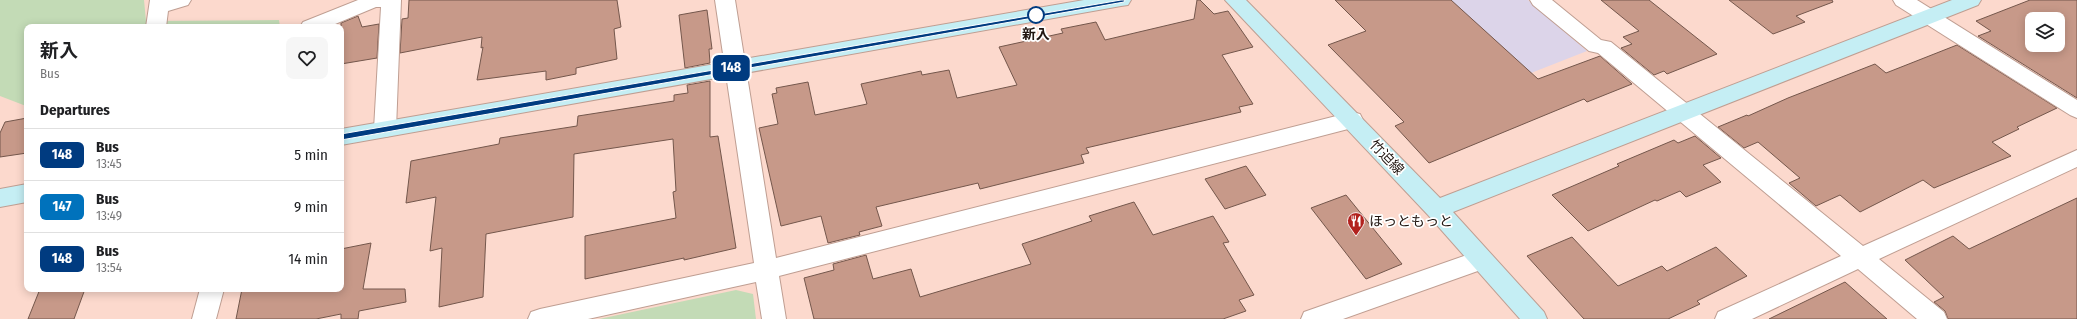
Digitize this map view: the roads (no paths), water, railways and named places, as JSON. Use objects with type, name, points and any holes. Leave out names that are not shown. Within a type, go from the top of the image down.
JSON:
[{"type":"street","points":[[156,24],[160,3],[181,0]]},
{"type":"street","points":[[318,24],[381,0],[385,129]]},
{"type":"street","points":[[725,0],[734,68],[774,319]]},
{"type":"street","name":"竹迫線","points":[[1234,0],[1436,208],[1534,319]]},
{"type":"street","points":[[1540,0],[1596,46],[1604,47],[1935,319]]},
{"type":"street","points":[[1903,0],[2077,110]]},
{"type":"street","points":[[1436,208],[1971,0]]},
{"type":"street","points":[[344,136],[1109,1]]},
{"type":"street","points":[[540,319],[766,270],[1352,120]]},
{"type":"street","points":[[1727,319],[2077,158]]},
{"type":"street","points":[[0,198],[24,194]]},
{"type":"street","points":[[1313,319],[1481,260]]},
{"type":"street","points":[[204,319],[211,292]]},
{"type":"place","name":"新入","points":[[1036,15]]},
{"type":"place","name":"ほっともっと","points":[[1356,236]]}]
